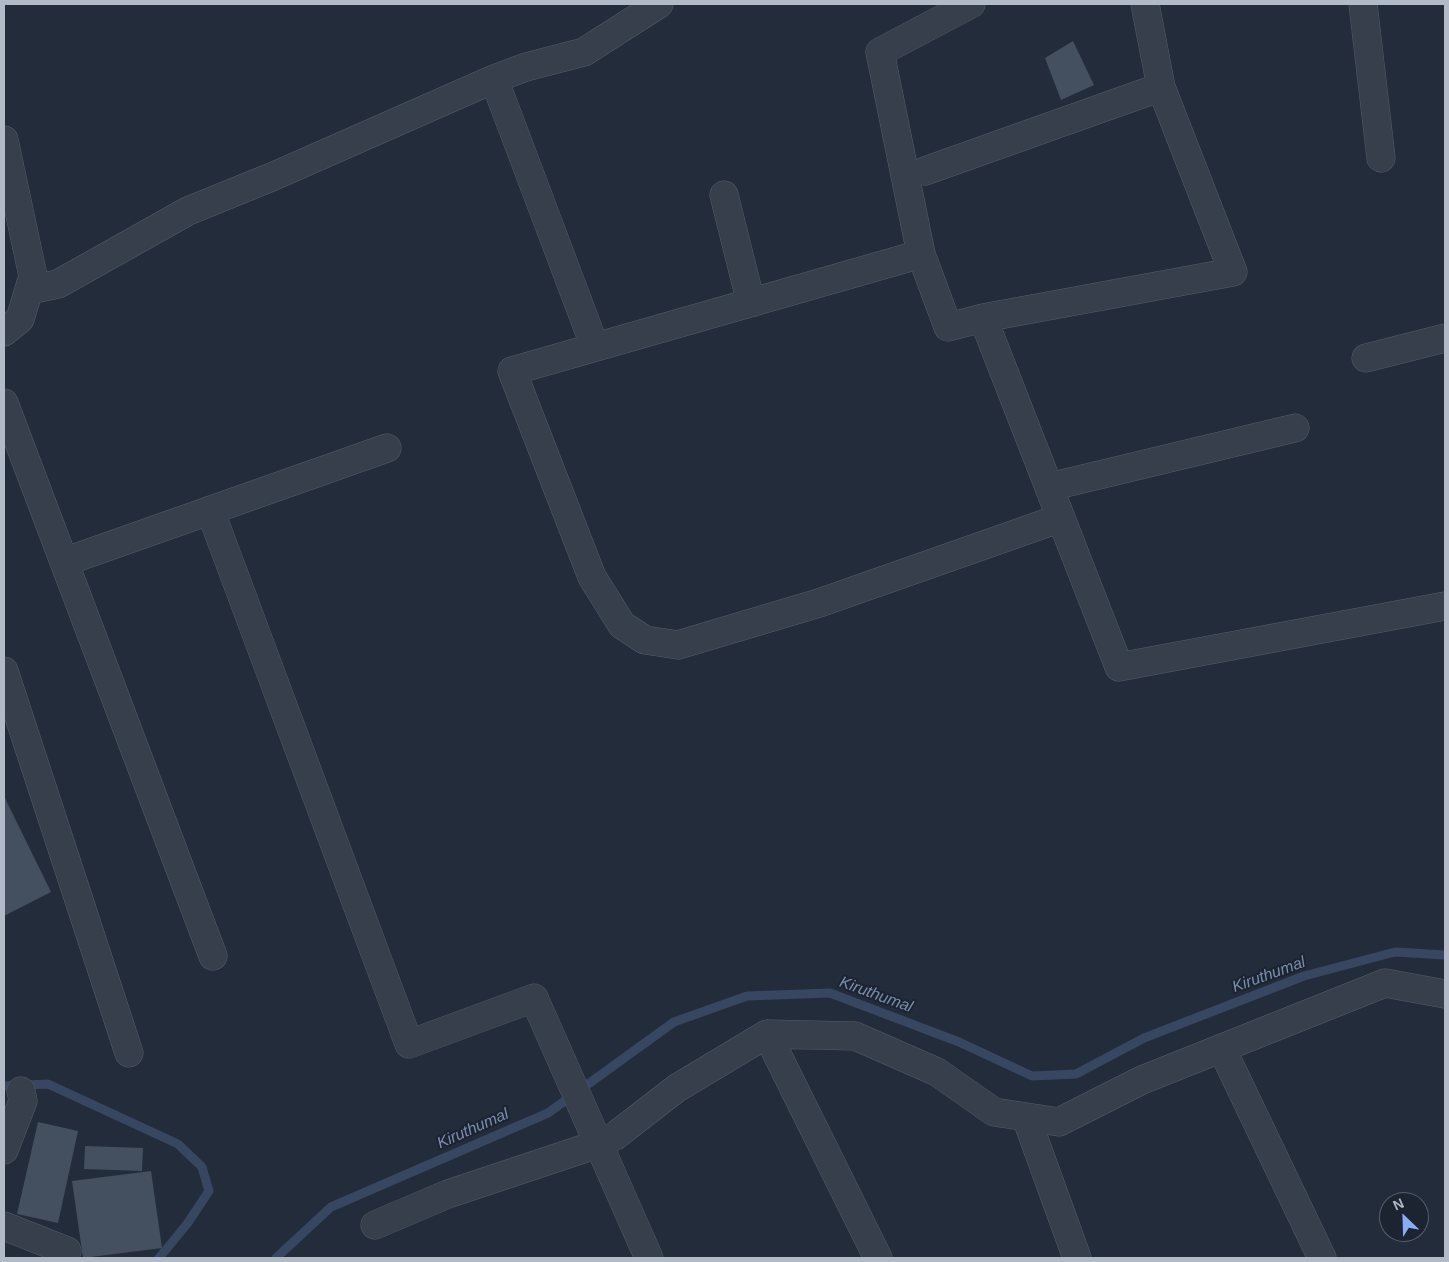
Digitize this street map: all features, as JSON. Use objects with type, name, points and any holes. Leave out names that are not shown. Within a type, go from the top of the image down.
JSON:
[{"type":"street","points":[[29,290],[58,284],[188,211],[274,176],[494,79],[526,67],[584,52],[659,4]]},
{"type":"street","points":[[971,4],[880,52],[921,254],[948,327],[983,318],[1233,272],[1161,87],[1145,4]]},
{"type":"street","points":[[1363,4],[1381,158]]},
{"type":"street","points":[[494,79],[595,348]]},
{"type":"street","points":[[925,171],[1161,87]]},
{"type":"street","points":[[4,140],[33,276],[20,319],[4,332]]},
{"type":"street","points":[[724,195],[751,303]]},
{"type":"street","points":[[921,254],[512,371],[592,578],[622,625],[645,640],[678,645],[819,603],[1061,518]]},
{"type":"street","points":[[983,318],[1119,667],[1445,606]]},
{"type":"street","points":[[1366,358],[1445,338]]},
{"type":"street","points":[[4,403],[213,956]]},
{"type":"street","points":[[1049,488],[1295,428]]},
{"type":"street","points":[[64,562],[387,448]]},
{"type":"street","points":[[210,510],[408,1044],[534,998],[649,1258]]},
{"type":"street","points":[[4,671],[129,1053]]},
{"type":"street","points":[[374,1225],[448,1194],[598,1144],[615,1136],[677,1088],[767,1034],[855,1036],[937,1072],[994,1112],[1059,1122],[1142,1080],[1384,983],[1445,994]]},
{"type":"street","points":[[767,1034],[878,1258]]},
{"type":"street","points":[[1222,1049],[1322,1258]]},
{"type":"street","points":[[4,1150],[23,1101],[21,1090]]},
{"type":"street","points":[[1026,1117],[1077,1258]]},
{"type":"street","points":[[4,1226],[67,1251]]},
{"type":"building","points":[[1073,41],[1094,85],[1061,100],[1045,58]]},
{"type":"building","points":[[4,796],[51,892],[4,916]]},
{"type":"building","points":[[38,1122],[78,1131],[58,1223],[17,1214]]},
{"type":"building","points":[[85,1146],[143,1148],[142,1171],[84,1169]]},
{"type":"building","points":[[151,1171],[162,1248],[83,1258],[72,1181]]},
{"type":"waterway","name":"Kiruthumal","points":[[276,1258],[331,1207],[548,1113],[674,1022],[747,996],[830,993],[959,1042],[1032,1076],[1076,1074],[1144,1038],[1304,976],[1395,952],[1445,955]]},
{"type":"waterway","name":"Kiruthumal","points":[[4,1086],[48,1084],[178,1144],[202,1167],[209,1191],[187,1224],[159,1258]]}]
